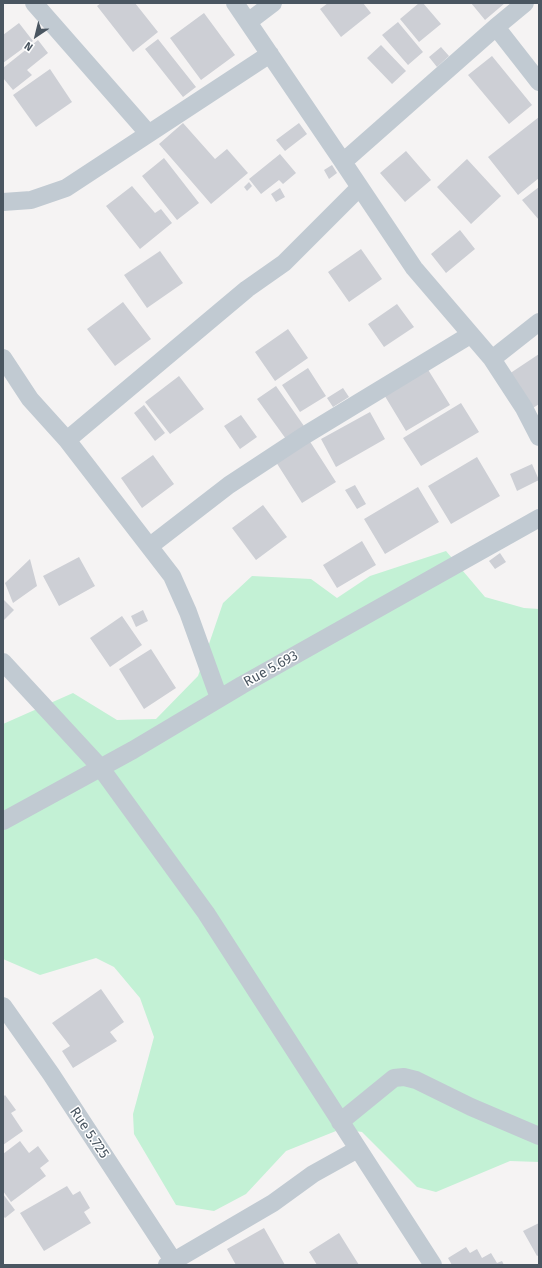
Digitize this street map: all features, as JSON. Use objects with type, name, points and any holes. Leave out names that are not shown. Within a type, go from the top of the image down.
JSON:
[{"type":"street","points":[[34,3],[148,134]]},
{"type":"street","points":[[235,3],[414,268],[492,359],[524,408],[539,437]]},
{"type":"street","points":[[248,22],[273,3]]},
{"type":"street","points":[[343,162],[496,26],[526,3]]},
{"type":"street","points":[[496,26],[539,82]]},
{"type":"street","points":[[3,202],[31,200],[66,188],[270,54]]},
{"type":"street","points":[[67,440],[247,289],[284,263],[360,187]]},
{"type":"street","points":[[492,359],[539,322]]},
{"type":"street","points":[[150,546],[229,485],[295,441],[470,335]]},
{"type":"street","points":[[3,358],[30,398],[67,440],[172,576],[188,612],[219,698]]},
{"type":"street","name":"Rue 5.693","points":[[3,821],[133,750],[219,698],[539,518]]},
{"type":"street","points":[[3,662],[100,767],[206,913],[433,1265]]},
{"type":"street","name":"Rue 5.725","points":[[3,1006],[63,1093],[172,1264]]},
{"type":"street","points":[[340,1122],[394,1078],[404,1077],[416,1080],[539,1136]]},
{"type":"street","points":[[172,1264],[272,1203],[314,1174],[358,1149]]},
{"type":"green space","points":[[446,551],[485,597],[524,608],[539,609],[539,1162],[510,1161],[436,1192],[417,1187],[362,1132],[341,1129],[286,1151],[246,1194],[214,1211],[176,1205],[134,1134],[133,1114],[154,1037],[140,998],[114,967],[96,958],[40,975],[3,959],[3,724],[73,693],[117,720],[156,719],[198,676],[223,603],[252,576],[311,579],[337,598],[370,576]]},
{"type":"building","points":[[101,3],[135,3],[158,32],[133,52],[97,6]]},
{"type":"building","points":[[328,3],[363,3],[371,13],[341,37],[320,9]]},
{"type":"building","points":[[419,3],[423,3],[441,24],[419,42],[400,19]]},
{"type":"building","points":[[471,3],[505,3],[485,20]]},
{"type":"building","points":[[204,13],[235,55],[201,80],[170,38]]},
{"type":"building","points":[[398,22],[423,52],[408,65],[382,35]]},
{"type":"building","points":[[19,23],[33,41],[3,63],[3,35]]},
{"type":"building","points":[[158,39],[196,87],[183,97],[145,49]]},
{"type":"building","points":[[38,40],[48,53],[27,70],[32,75],[13,90],[3,78],[3,68]]},
{"type":"building","points":[[381,45],[406,71],[392,84],[367,58]]},
{"type":"building","points":[[441,47],[449,56],[437,67],[429,57]]},
{"type":"building","points":[[492,56],[532,105],[509,124],[468,75]]},
{"type":"building","points":[[50,69],[72,102],[36,127],[13,95]]},
{"type":"building","points":[[539,117],[539,178],[518,195],[488,157]]},
{"type":"building","points":[[183,123],[215,159],[227,149],[248,173],[211,204],[159,144]]},
{"type":"building","points":[[299,123],[307,134],[285,151],[276,140]]},
{"type":"building","points":[[406,151],[431,180],[405,202],[380,173]]},
{"type":"building","points":[[280,154],[296,173],[283,184],[279,180],[261,194],[249,179]]},
{"type":"building","points":[[164,158],[199,203],[177,220],[142,176]]},
{"type":"building","points":[[467,159],[501,196],[471,224],[437,187]]},
{"type":"building","points":[[332,165],[337,173],[329,179],[324,170]]},
{"type":"building","points":[[249,182],[252,186],[247,191],[244,187]]},
{"type":"building","points":[[132,186],[155,213],[161,209],[172,223],[140,249],[106,206]]},
{"type":"building","points":[[539,187],[539,220],[522,200]]},
{"type":"building","points":[[280,188],[285,197],[276,202],[271,194]]},
{"type":"building","points":[[460,230],[475,249],[446,273],[431,254]]},
{"type":"building","points":[[361,249],[382,279],[349,302],[328,272]]},
{"type":"building","points":[[160,251],[183,283],[147,308],[124,275]]},
{"type":"building","points":[[123,302],[151,339],[115,366],[87,329]]},
{"type":"building","points":[[397,304],[414,327],[384,347],[368,324]]},
{"type":"building","points":[[288,329],[308,358],[275,381],[255,352]]},
{"type":"building","points":[[539,354],[539,404],[530,410],[506,376]]},
{"type":"building","points":[[308,368],[326,396],[300,412],[282,385]]},
{"type":"building","points":[[427,368],[450,405],[406,431],[383,393]]},
{"type":"building","points":[[179,376],[204,409],[170,434],[145,402]]},
{"type":"building","points":[[276,386],[304,426],[286,439],[257,399]]},
{"type":"building","points":[[343,388],[349,397],[333,407],[327,398]]},
{"type":"building","points":[[461,403],[479,432],[421,466],[403,438]]},
{"type":"building","points":[[144,405],[165,433],[155,441],[134,413]]},
{"type":"building","points":[[370,412],[385,439],[336,467],[321,439]]},
{"type":"building","points":[[241,415],[257,437],[240,449],[224,426]]},
{"type":"building","points":[[309,440],[336,482],[302,503],[276,462]]},
{"type":"building","points":[[153,455],[174,484],[142,508],[121,478]]},
{"type":"building","points":[[477,457],[500,496],[451,524],[428,486]]},
{"type":"building","points":[[532,464],[539,480],[517,491],[510,474]]},
{"type":"building","points":[[355,485],[366,504],[357,509],[345,490]]},
{"type":"building","points":[[418,487],[439,522],[385,554],[364,519]]},
{"type":"building","points":[[263,505],[287,537],[256,560],[232,528]]},
{"type":"building","points":[[362,541],[376,565],[337,588],[323,565]]},
{"type":"building","points":[[500,553],[506,562],[495,569],[489,561]]},
{"type":"building","points":[[79,557],[95,586],[59,606],[43,576]]},
{"type":"building","points":[[30,559],[37,586],[13,603],[5,583]]},
{"type":"building","points":[[3,599],[14,610],[3,621]]},
{"type":"building","points":[[143,610],[148,621],[136,627],[131,616]]},
{"type":"building","points":[[122,616],[142,645],[110,667],[90,638]]},
{"type":"building","points":[[151,649],[176,688],[144,709],[119,669]]},
{"type":"building","points":[[101,989],[124,1022],[110,1032],[117,1041],[73,1068],[62,1051],[70,1046],[52,1023]]},
{"type":"building","points":[[5,1095],[16,1110],[11,1113],[23,1131],[3,1145],[3,1097]]},
{"type":"building","points":[[20,1141],[29,1153],[38,1146],[49,1161],[40,1168],[46,1176],[11,1202],[3,1191],[3,1154]]},
{"type":"building","points":[[67,1186],[73,1195],[80,1191],[90,1208],[84,1212],[91,1223],[44,1251],[20,1213]]},
{"type":"building","points":[[3,1194],[15,1210],[5,1218],[3,1216]]},
{"type":"building","points":[[539,1223],[539,1255],[537,1256],[523,1231]]},
{"type":"building","points":[[264,1228],[285,1265],[236,1265],[227,1249]]},
{"type":"building","points":[[339,1233],[359,1265],[317,1265],[309,1252]]},
{"type":"building","points":[[466,1247],[470,1253],[477,1249],[482,1258],[491,1253],[497,1263],[502,1261],[504,1265],[452,1265],[448,1258]]}]
